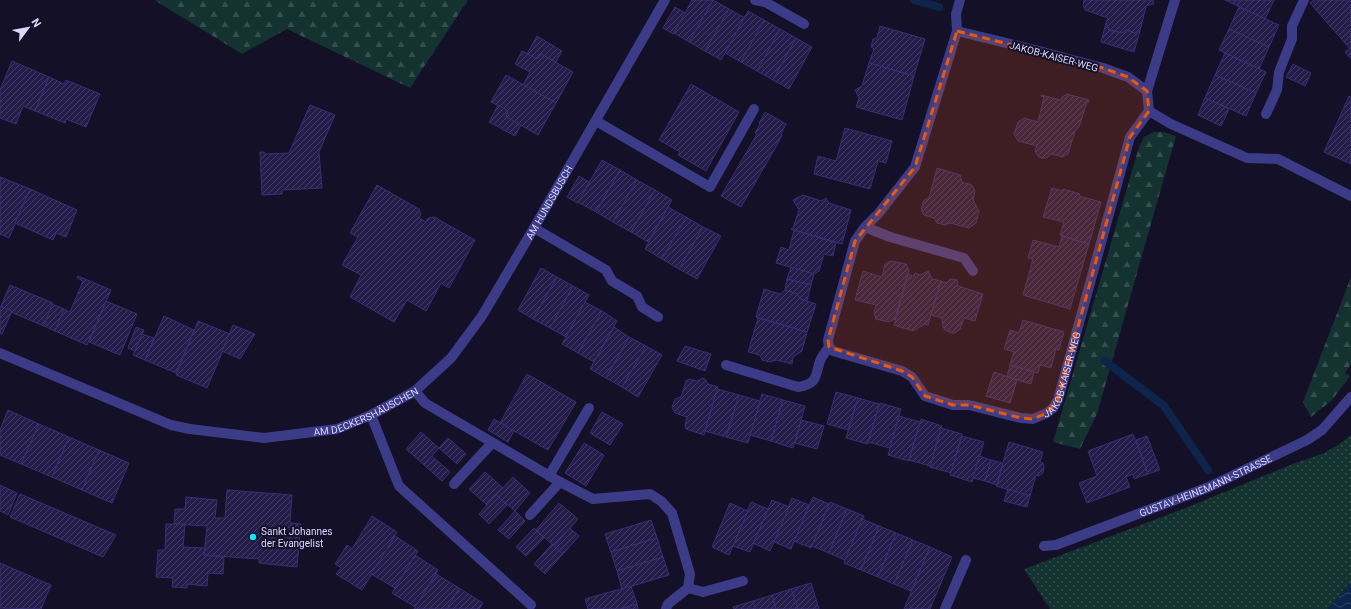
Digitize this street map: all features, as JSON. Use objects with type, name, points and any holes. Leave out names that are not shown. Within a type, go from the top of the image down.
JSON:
[{"type":"street","name":"AM HUNDSBUSCH","points":[[415,391],[451,358],[482,316],[665,0]]},
{"type":"street","points":[[755,0],[766,2],[804,24]]},
{"type":"street","points":[[726,366],[798,387],[812,383],[816,377],[821,359],[829,347],[828,340],[855,241],[915,167],[957,31],[956,14],[960,0]]},
{"type":"street","points":[[1175,0],[1148,91],[1149,111],[1171,124],[1247,158],[1278,159],[1351,196]]},
{"type":"street","points":[[1266,114],[1277,90],[1279,72],[1292,39],[1292,26],[1304,0]]},
{"type":"street","name":"JAKOB-KAISER-WEG","points":[[957,31],[1103,68],[1128,77],[1148,91]]},
{"type":"street","points":[[596,120],[710,187],[754,109]]},
{"type":"street","name":"JAKOB-KAISER-WEG","points":[[829,347],[833,351],[902,371],[912,377],[925,396],[953,405],[969,405],[1021,418],[1034,419],[1047,414],[1058,400],[1130,137],[1149,111]]},
{"type":"street","points":[[865,227],[890,237],[964,258],[973,271]]},
{"type":"street","points":[[534,228],[606,270],[612,281],[637,296],[642,307],[658,317]]},
{"type":"street","name":"AM DECKERSHÄUSCHEN","points":[[0,353],[172,425],[190,429],[264,438],[337,429],[371,415],[415,391],[425,403],[549,476],[593,500],[650,494],[672,513],[690,574],[688,588]]},
{"type":"street","name":"GUSTAV-HEINEMANN-STRASSE","points":[[1044,546],[1056,545],[1209,486],[1307,440],[1322,430],[1351,397]]},
{"type":"street","points":[[549,476],[589,408]]},
{"type":"street","points":[[371,415],[399,486],[531,604]]},
{"type":"street","points":[[454,484],[492,443]]},
{"type":"street","points":[[530,515],[560,482]]},
{"type":"street","points":[[945,609],[966,560]]},
{"type":"street","points":[[666,609],[668,604],[688,588],[703,592],[743,581]]},
{"type":"highlighted area","points":[[957,31],[1103,68],[1128,77],[1147,91],[1149,111],[1130,137],[1058,400],[1047,413],[1033,419],[1021,418],[969,405],[953,405],[925,396],[912,377],[902,371],[829,347],[828,340],[855,241],[915,167]]},
{"type":"green space","points":[[154,0],[468,0],[410,88],[287,29],[242,54]]},
{"type":"green space","points":[[1154,132],[1164,132],[1176,136],[1097,414],[1080,449],[1053,442],[1139,147],[1144,137]]},
{"type":"green space","points":[[1351,277],[1351,364],[1345,373],[1350,376],[1332,400],[1311,417],[1303,402]]},
{"type":"green space","points":[[1351,435],[1351,582],[1328,609],[1050,609],[1024,569],[1183,509],[1293,464],[1324,453]]},
{"type":"water","points":[[1351,582],[1351,609],[1328,609]]},
{"type":"building","points":[[692,0],[713,0],[689,42],[674,33]]},
{"type":"building","points":[[713,0],[729,9],[705,51],[689,42]]},
{"type":"building","points":[[1084,0],[1154,1],[1153,4],[1146,6],[1141,27],[1135,33],[1126,30],[1122,33],[1109,30],[1106,23],[1108,18],[1085,10],[1083,5]]},
{"type":"building","points":[[1225,0],[1274,0],[1265,19]]},
{"type":"building","points":[[1314,0],[1351,0],[1351,50],[1310,3]]},
{"type":"building","points":[[675,7],[685,13],[673,34],[663,28]]},
{"type":"building","points":[[1239,7],[1279,25],[1269,47],[1229,29]]},
{"type":"building","points":[[729,9],[745,18],[721,60],[705,51]]},
{"type":"building","points":[[748,11],[764,20],[741,62],[725,53]]},
{"type":"building","points":[[764,20],[780,29],[757,71],[741,62]]},
{"type":"building","points":[[1106,23],[1109,30],[1122,33],[1126,30],[1135,33],[1141,27],[1134,52],[1101,42]]},
{"type":"building","points":[[880,26],[925,39],[914,76],[869,63],[874,49],[871,47],[873,39],[877,38]]},
{"type":"building","points":[[780,29],[796,38],[773,80],[757,71]]},
{"type":"building","points":[[1229,29],[1269,47],[1259,69],[1219,50]]},
{"type":"building","points":[[537,36],[562,51],[556,62],[541,54],[537,59],[527,54]]},
{"type":"building","points":[[796,38],[812,47],[789,89],[773,80]]},
{"type":"building","points":[[1350,48],[1351,50],[1351,59],[1345,52]]},
{"type":"building","points":[[522,51],[537,59],[541,54],[573,72],[556,103],[523,85],[530,72],[515,64]]},
{"type":"building","points":[[1225,53],[1266,72],[1256,93],[1215,75]]},
{"type":"building","points":[[12,61],[49,77],[35,111],[23,106],[16,124],[0,118],[0,90]]},
{"type":"building","points":[[869,63],[914,76],[902,120],[856,107],[859,98],[855,90],[862,86]]},
{"type":"building","points":[[1293,64],[1311,73],[1305,86],[1286,77]]},
{"type":"building","points":[[506,75],[556,103],[538,135],[506,117],[508,111],[491,102]]},
{"type":"building","points":[[1215,75],[1256,93],[1246,116],[1205,98]]},
{"type":"building","points":[[49,77],[64,84],[66,80],[100,94],[86,127],[66,119],[65,123],[35,111]]},
{"type":"building","points":[[691,84],[739,112],[706,171],[678,155],[680,152],[659,140]]},
{"type":"building","points":[[1067,94],[1089,100],[1079,127],[1075,131],[1068,154],[1062,157],[1051,154],[1047,158],[1039,157],[1035,150],[1037,146],[1018,141],[1014,134],[1018,122],[1024,118],[1038,122],[1044,97],[1041,95],[1061,100],[1062,97]]},
{"type":"building","points":[[1349,96],[1351,97],[1351,164],[1324,152]]},
{"type":"building","points":[[1205,98],[1229,109],[1221,126],[1198,115]]},
{"type":"building","points":[[310,105],[335,115],[319,152],[322,188],[282,190],[282,194],[262,195],[260,152],[264,152],[265,154],[289,153]]},
{"type":"building","points":[[498,105],[508,111],[506,117],[521,125],[515,136],[489,122]]},
{"type":"building","points":[[765,112],[786,124],[777,145],[741,207],[721,196],[757,134],[755,133]]},
{"type":"building","points":[[845,128],[892,141],[886,163],[878,161],[870,189],[814,174],[818,156],[836,161]]},
{"type":"building","points":[[602,160],[620,170],[596,212],[578,202]]},
{"type":"building","points":[[937,168],[960,175],[962,182],[972,185],[975,191],[973,200],[979,211],[976,223],[969,228],[950,223],[945,225],[937,223],[934,218],[924,215],[921,210],[924,200],[929,198]]},
{"type":"building","points":[[620,170],[637,180],[613,222],[596,212]]},
{"type":"building","points":[[579,176],[589,182],[578,203],[567,197]]},
{"type":"building","points":[[0,177],[30,189],[9,238],[0,234]]},
{"type":"building","points":[[637,180],[655,190],[631,232],[613,222]]},
{"type":"building","points":[[377,185],[419,209],[421,214],[419,218],[426,222],[428,218],[434,217],[475,240],[449,288],[441,283],[426,311],[407,300],[394,322],[350,297],[361,275],[342,265],[358,237],[350,233]]},
{"type":"building","points":[[1052,188],[1063,191],[1063,189],[1080,194],[1079,196],[1101,202],[1089,244],[1060,235],[1064,222],[1043,217]]},
{"type":"building","points":[[30,189],[77,210],[66,237],[56,233],[53,240],[15,223]]},
{"type":"building","points":[[655,190],[672,200],[648,242],[631,232]]},
{"type":"building","points":[[803,195],[821,201],[826,198],[829,203],[851,210],[842,244],[791,229],[793,228],[799,210],[793,200]]},
{"type":"building","points":[[668,207],[686,217],[662,259],[645,249]]},
{"type":"building","points":[[686,217],[703,227],[679,269],[662,259]]},
{"type":"building","points":[[703,227],[721,236],[697,279],[679,269]]},
{"type":"building","points":[[794,230],[836,243],[833,256],[824,254],[819,271],[814,274],[776,263],[781,247],[789,250]]},
{"type":"building","points":[[1062,236],[1089,244],[1070,309],[1023,295],[1033,259],[1028,258],[1033,240],[1059,247]]},
{"type":"building","points":[[891,261],[906,264],[909,270],[895,319],[889,322],[876,319],[874,312],[876,305],[855,300],[863,271],[882,277],[885,264]]},
{"type":"building","points":[[791,267],[814,274],[811,285],[787,279]]},
{"type":"building","points":[[541,268],[557,277],[533,319],[518,310]]},
{"type":"building","points":[[928,271],[932,279],[941,281],[928,325],[925,324],[913,331],[894,325],[908,274],[914,276],[915,273],[920,275]]},
{"type":"building","points":[[78,276],[111,290],[87,345],[55,331],[64,309],[70,312],[83,281],[77,278]]},
{"type":"building","points":[[557,277],[573,286],[550,328],[533,319]]},
{"type":"building","points":[[787,279],[811,285],[807,301],[800,299],[797,294],[785,290]]},
{"type":"building","points":[[950,279],[957,280],[958,286],[983,294],[975,321],[964,318],[960,329],[955,333],[945,330],[943,327],[942,318],[931,315],[941,281],[947,283]]},
{"type":"building","points":[[10,285],[53,303],[44,326],[11,312],[12,311],[1,306]]},
{"type":"building","points":[[573,286],[589,295],[566,337],[550,328]]},
{"type":"building","points":[[764,289],[780,294],[785,290],[797,294],[800,299],[816,304],[807,332],[756,317]]},
{"type":"building","points":[[106,301],[137,314],[120,355],[89,342]]},
{"type":"building","points":[[585,302],[602,311],[578,353],[562,344]]},
{"type":"building","points":[[52,304],[64,309],[55,331],[44,326]]},
{"type":"building","points":[[0,306],[12,311],[2,334],[0,333]]},
{"type":"building","points":[[602,311],[617,321],[594,362],[578,353]]},
{"type":"building","points":[[164,316],[194,330],[176,373],[145,360]]},
{"type":"building","points":[[758,318],[807,332],[802,351],[793,357],[792,364],[776,360],[770,362],[762,360],[760,355],[748,352]]},
{"type":"building","points":[[1023,320],[1064,332],[1059,350],[1056,349],[1051,368],[1040,365],[1038,373],[1010,365],[1014,352],[1004,349],[1010,330],[1019,333]]},
{"type":"building","points":[[198,321],[230,334],[207,388],[176,375]]},
{"type":"building","points":[[233,325],[255,334],[240,359],[222,351]]},
{"type":"building","points":[[136,327],[144,330],[135,351],[128,348]]},
{"type":"building","points":[[614,327],[629,337],[606,378],[590,369]]},
{"type":"building","points":[[142,334],[154,338],[145,360],[133,355]]},
{"type":"building","points":[[629,337],[646,346],[622,387],[606,378]]},
{"type":"building","points":[[646,346],[662,355],[638,397],[622,387]]},
{"type":"building","points":[[685,346],[711,354],[705,371],[677,361]]},
{"type":"building","points":[[1010,365],[1034,372],[1031,384],[1007,377]]},
{"type":"building","points":[[994,372],[1017,380],[1010,403],[986,396]]},
{"type":"building","points":[[527,374],[576,402],[548,450],[500,423]]},
{"type":"building","points":[[703,378],[708,384],[718,387],[704,435],[686,429],[685,425],[687,417],[675,413],[672,407],[675,399],[681,397],[686,381],[689,379],[697,381]]},
{"type":"building","points":[[717,389],[739,395],[726,437],[705,431]]},
{"type":"building","points":[[836,392],[858,398],[848,430],[827,424]]},
{"type":"building","points":[[762,394],[783,400],[771,441],[750,435]]},
{"type":"building","points":[[739,395],[760,401],[748,443],[726,437]]},
{"type":"building","points":[[858,398],[879,404],[868,444],[846,438]]},
{"type":"building","points":[[783,400],[805,406],[793,448],[771,441]]},
{"type":"building","points":[[880,403],[901,409],[890,448],[868,442]]},
{"type":"building","points":[[8,410],[39,424],[21,464],[0,455],[0,430]]},
{"type":"building","points":[[602,412],[623,424],[610,445],[590,433]]},
{"type":"building","points":[[899,416],[920,422],[909,461],[888,455]]},
{"type":"building","points":[[494,419],[514,431],[508,442],[488,430]]},
{"type":"building","points":[[921,419],[942,426],[930,466],[909,460]]},
{"type":"building","points":[[801,420],[824,426],[817,449],[795,443]]},
{"type":"building","points":[[39,424],[69,437],[52,477],[21,464]]},
{"type":"building","points":[[941,428],[962,434],[951,473],[930,467]]},
{"type":"building","points":[[421,432],[439,448],[424,465],[406,449]]},
{"type":"building","points":[[1133,434],[1148,474],[1134,479],[1133,474],[1126,477],[1130,487],[1087,503],[1079,483],[1097,476],[1088,451]]},
{"type":"building","points":[[962,436],[984,442],[972,482],[950,475]]},
{"type":"building","points":[[1147,436],[1160,470],[1148,474],[1136,440]]},
{"type":"building","points":[[69,437],[99,450],[82,490],[52,477]]},
{"type":"building","points":[[448,438],[466,454],[457,464],[439,448]]},
{"type":"building","points":[[1009,442],[1043,452],[1040,462],[1043,463],[1043,473],[1039,476],[1036,475],[1030,496],[996,486]]},
{"type":"building","points":[[584,443],[604,455],[586,486],[565,473]]},
{"type":"building","points":[[99,450],[129,463],[112,503],[82,490]]},
{"type":"building","points":[[432,456],[450,472],[442,481],[424,465]]},
{"type":"building","points":[[979,456],[991,460],[985,481],[973,478]]},
{"type":"building","points":[[991,460],[1003,463],[997,485],[985,481]]},
{"type":"building","points":[[485,472],[503,488],[487,505],[469,489]]},
{"type":"building","points":[[513,477],[530,493],[515,511],[496,495]]},
{"type":"building","points":[[0,485],[17,493],[8,515],[0,511]]},
{"type":"building","points":[[1008,489],[1030,496],[1027,507],[1004,501]]},
{"type":"building","name":"Sankt Johannes der Evangelist","points":[[227,490],[292,495],[290,523],[301,524],[297,567],[259,563],[259,559],[204,555],[207,526],[174,524],[175,509],[185,509],[186,497],[217,500],[215,518],[225,518]]},
{"type":"building","points":[[20,494],[116,535],[103,557],[10,517]]},
{"type":"building","points":[[496,495],[507,505],[489,524],[479,514]]},
{"type":"building","points":[[813,497],[829,504],[811,548],[794,541]]},
{"type":"building","points":[[792,498],[809,505],[791,549],[774,542]]},
{"type":"building","points":[[772,500],[789,507],[770,551],[753,543]]},
{"type":"building","points":[[751,502],[768,509],[750,552],[733,546]]},
{"type":"building","points":[[830,502],[847,509],[829,553],[812,546]]},
{"type":"building","points":[[559,503],[578,519],[554,546],[536,530]]},
{"type":"building","points":[[730,503],[748,511],[729,555],[712,547]]},
{"type":"building","points":[[847,509],[864,516],[845,560],[829,553]]},
{"type":"building","points":[[515,511],[525,521],[509,539],[498,530]]},
{"type":"building","points":[[372,516],[397,532],[362,590],[336,574],[341,568],[335,564],[347,545],[352,549]]},
{"type":"building","points":[[862,519],[879,526],[861,570],[844,563]]},
{"type":"building","points":[[651,520],[657,538],[611,552],[605,534]]},
{"type":"building","points":[[166,524],[185,524],[183,547],[205,548],[204,555],[224,557],[223,574],[208,573],[207,586],[187,584],[187,588],[172,587],[173,578],[156,577],[158,550],[165,550]]},
{"type":"building","points":[[879,526],[896,533],[878,577],[861,570]]},
{"type":"building","points":[[534,528],[544,538],[526,556],[516,547]]},
{"type":"building","points":[[570,528],[579,536],[563,554],[554,546]]},
{"type":"building","points":[[896,533],[913,540],[894,584],[878,577]]},
{"type":"building","points":[[395,536],[418,551],[395,588],[371,574]]},
{"type":"building","points":[[657,538],[663,557],[617,571],[611,552]]},
{"type":"building","points":[[913,540],[930,547],[911,591],[894,584]]},
{"type":"building","points":[[552,544],[563,554],[545,574],[534,564]]},
{"type":"building","points":[[930,547],[952,557],[930,609],[904,609]]},
{"type":"building","points":[[415,555],[438,570],[415,607],[392,593]]},
{"type":"building","points":[[663,557],[669,575],[622,589],[617,571]]},
{"type":"building","points":[[0,563],[51,585],[41,609],[0,608]]},
{"type":"building","points":[[436,574],[459,588],[447,609],[414,609]]},
{"type":"building","points":[[811,583],[819,609],[798,609],[791,589]]},
{"type":"building","points":[[631,586],[637,604],[621,609],[588,609],[585,599]]},
{"type":"building","points":[[459,588],[483,603],[479,609],[447,609]]},
{"type":"building","points":[[791,589],[798,609],[776,609],[772,595]]},
{"type":"building","points":[[772,595],[776,609],[755,609],[753,601]]},
{"type":"building","points":[[753,601],[755,609],[734,609],[733,607]]},
{"type":"building","points":[[637,604],[638,609],[621,609]]},
{"type":"waterway","points":[[914,0],[939,7]]},
{"type":"waterway","points":[[1105,361],[1164,406],[1208,470]]},
{"type":"place","name":"Sankt Johannes der Evangelist","points":[[253,537]]}]
